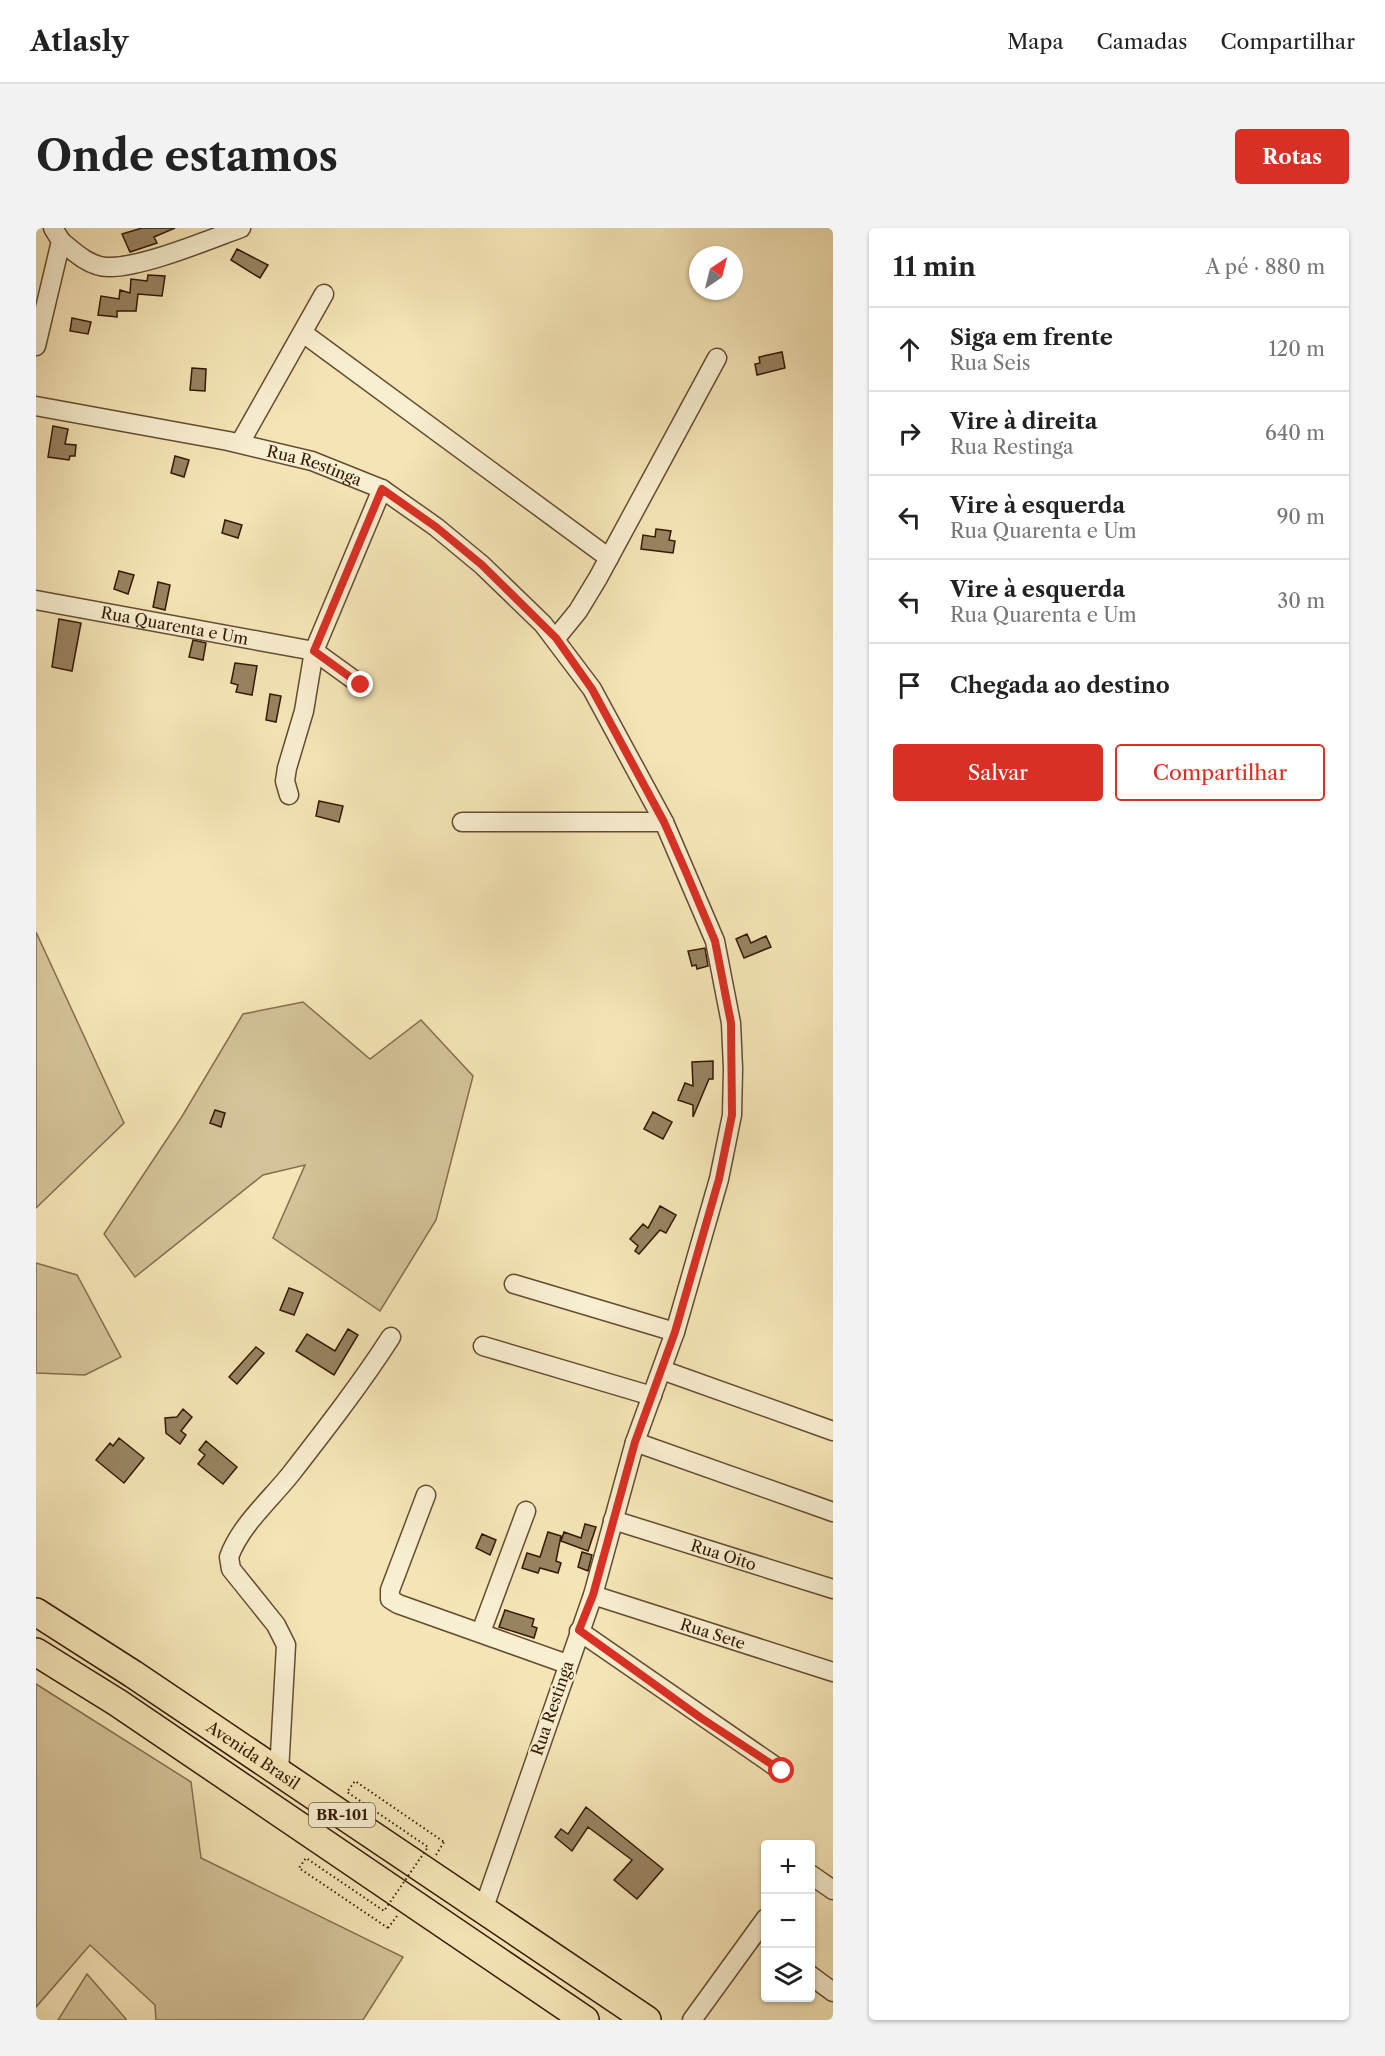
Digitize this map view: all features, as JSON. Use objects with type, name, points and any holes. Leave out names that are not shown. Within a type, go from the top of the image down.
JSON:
[{"type":"highway","name":"Avenida Brasil","points":[[36,1612],[279,1772],[647,2020]]},
{"type":"highway","name":"Avenida Brasil","points":[[36,1652],[118,1703],[585,2020]]},
{"type":"street","points":[[57,234],[87,260],[107,267],[153,258],[241,228]]},
{"type":"street","points":[[36,346],[57,234]]},
{"type":"street","points":[[240,443],[324,294]]},
{"type":"street","points":[[303,333],[609,558]]},
{"type":"street","points":[[556,638],[578,611],[609,558],[717,358]]},
{"type":"street","name":"Rua Restinga","points":[[36,406],[240,443],[321,464],[382,489],[436,527],[482,565],[556,638],[592,689],[664,822],[715,941],[731,1023],[733,1069],[732,1115],[719,1179],[675,1332],[635,1442],[593,1595],[483,1910]]},
{"type":"street","points":[[289,795],[285,781],[287,768],[304,711],[314,651],[382,489]]},
{"type":"street","name":"Rua Quarenta e Um","points":[[36,600],[314,651],[361,685]]},
{"type":"street","points":[[462,822],[664,822]]},
{"type":"street","points":[[514,1284],[675,1332]]},
{"type":"street","points":[[279,1772],[286,1645],[276,1625],[231,1569],[229,1557],[258,1512],[288,1478],[366,1376],[391,1336]]},
{"type":"street","points":[[483,1346],[652,1396]]},
{"type":"street","points":[[662,1370],[833,1431]]},
{"type":"street","points":[[635,1442],[833,1512]]},
{"type":"street","points":[[426,1495],[389,1595],[398,1604],[567,1664]]},
{"type":"street","points":[[482,1632],[526,1511]]},
{"type":"street","name":"Rua Oito","points":[[613,1520],[833,1589]]},
{"type":"street","name":"Rua Sete","points":[[593,1595],[833,1672]]},
{"type":"street","points":[[579,1630],[701,1718],[782,1771]]},
{"type":"street","points":[[815,1877],[833,1890]]},
{"type":"street","points":[[692,2020],[761,1924]]},
{"type":"street","points":[[815,1979],[833,1992]]},
{"type":"path","points":[[388,1928],[299,1868],[306,1858],[384,1911],[428,1847],[346,1792],[355,1780],[444,1842]]},
{"type":"shaded area","points":[[36,932],[124,1123],[36,1208]]},
{"type":"shaded area","points":[[303,1002],[370,1059],[421,1020],[473,1076],[436,1220],[380,1311],[273,1238],[305,1165],[263,1175],[135,1277],[104,1234],[181,1118],[243,1014]]},
{"type":"shaded area","points":[[36,1263],[77,1275],[121,1357],[85,1375],[36,1373]]},
{"type":"shaded area","points":[[36,1684],[191,1782],[201,1858],[403,1957],[363,2020],[156,2020],[155,2005],[90,1945],[36,2007]]},
{"type":"shaded area","points":[[87,1974],[126,2019],[126,2020],[58,2020]]},
{"type":"building","points":[[142,228],[175,228],[154,237],[157,243],[130,252],[122,234]]},
{"type":"building","points":[[237,249],[268,265],[260,278],[231,260]]},
{"type":"building","points":[[148,275],[165,276],[162,296],[138,294],[136,311],[117,311],[117,317],[98,315],[101,296],[119,299],[120,290],[130,293],[131,279],[147,281]]},
{"type":"building","points":[[72,318],[91,322],[88,334],[70,331]]},
{"type":"building","points":[[782,352],[785,368],[757,375],[755,364],[760,363],[759,357]]},
{"type":"building","points":[[192,368],[206,369],[205,391],[190,390]]},
{"type":"building","points":[[53,426],[68,429],[65,444],[76,445],[75,456],[70,456],[69,460],[48,457]]},
{"type":"building","points":[[175,456],[189,460],[184,477],[171,473]]},
{"type":"building","points":[[225,520],[242,525],[238,538],[222,533]]},
{"type":"building","points":[[656,529],[671,531],[669,540],[675,541],[673,553],[641,549],[643,535],[655,537]]},
{"type":"building","points":[[119,571],[134,575],[128,594],[114,589]]},
{"type":"building","points":[[158,582],[170,585],[165,610],[153,607]]},
{"type":"building","points":[[59,619],[81,623],[72,671],[52,667]]},
{"type":"building","points":[[193,640],[206,643],[203,660],[189,657]]},
{"type":"building","points":[[235,663],[257,666],[252,695],[236,692],[238,685],[231,683]]},
{"type":"building","points":[[270,694],[281,696],[276,722],[266,720]]},
{"type":"building","points":[[319,801],[343,806],[339,822],[316,816]]},
{"type":"building","points":[[747,934],[751,943],[766,936],[771,947],[744,958],[736,939]]},
{"type":"building","points":[[705,948],[708,966],[697,969],[696,965],[692,966],[688,951]]},
{"type":"building","points":[[713,1061],[713,1079],[709,1079],[693,1117],[693,1105],[678,1100],[685,1083],[693,1086],[692,1062]]},
{"type":"building","points":[[215,1110],[225,1113],[221,1127],[210,1123]]},
{"type":"building","points":[[653,1112],[672,1122],[663,1139],[644,1129]]},
{"type":"building","points":[[660,1206],[676,1215],[666,1233],[660,1230],[639,1254],[635,1251],[638,1246],[630,1239],[643,1224],[648,1228]]},
{"type":"building","points":[[289,1288],[303,1293],[294,1315],[280,1310]]},
{"type":"building","points":[[348,1329],[358,1335],[334,1375],[296,1351],[307,1334],[335,1351]]},
{"type":"building","points":[[256,1347],[264,1353],[237,1384],[229,1377]]},
{"type":"building","points":[[183,1409],[192,1417],[181,1431],[186,1435],[180,1444],[166,1433],[165,1418],[177,1417]]},
{"type":"building","points":[[119,1438],[144,1458],[124,1483],[96,1460],[110,1443],[113,1446]]},
{"type":"building","points":[[206,1441],[237,1467],[223,1484],[198,1464],[205,1455],[199,1450]]},
{"type":"building","points":[[585,1524],[596,1527],[588,1551],[561,1541],[564,1532],[581,1538]]},
{"type":"building","points":[[548,1532],[561,1536],[556,1561],[561,1563],[558,1573],[540,1568],[538,1573],[522,1568],[527,1553],[540,1557]]},
{"type":"building","points":[[482,1534],[496,1540],[490,1555],[476,1548]]},
{"type":"building","points":[[582,1552],[592,1555],[588,1571],[578,1567]]},
{"type":"building","points":[[505,1610],[534,1619],[532,1626],[537,1628],[534,1638],[499,1627]]},
{"type":"building","points":[[586,1807],[663,1869],[637,1899],[614,1880],[632,1860],[588,1827],[572,1851],[555,1837],[561,1829],[568,1834]]},
{"type":"route","points":[[361,685],[314,651],[382,489],[436,527],[482,565],[556,638],[592,689],[664,822],[715,941],[731,1023],[732,1115],[719,1179],[675,1332],[635,1442],[593,1595],[579,1630],[701,1718],[782,1771]]}]
